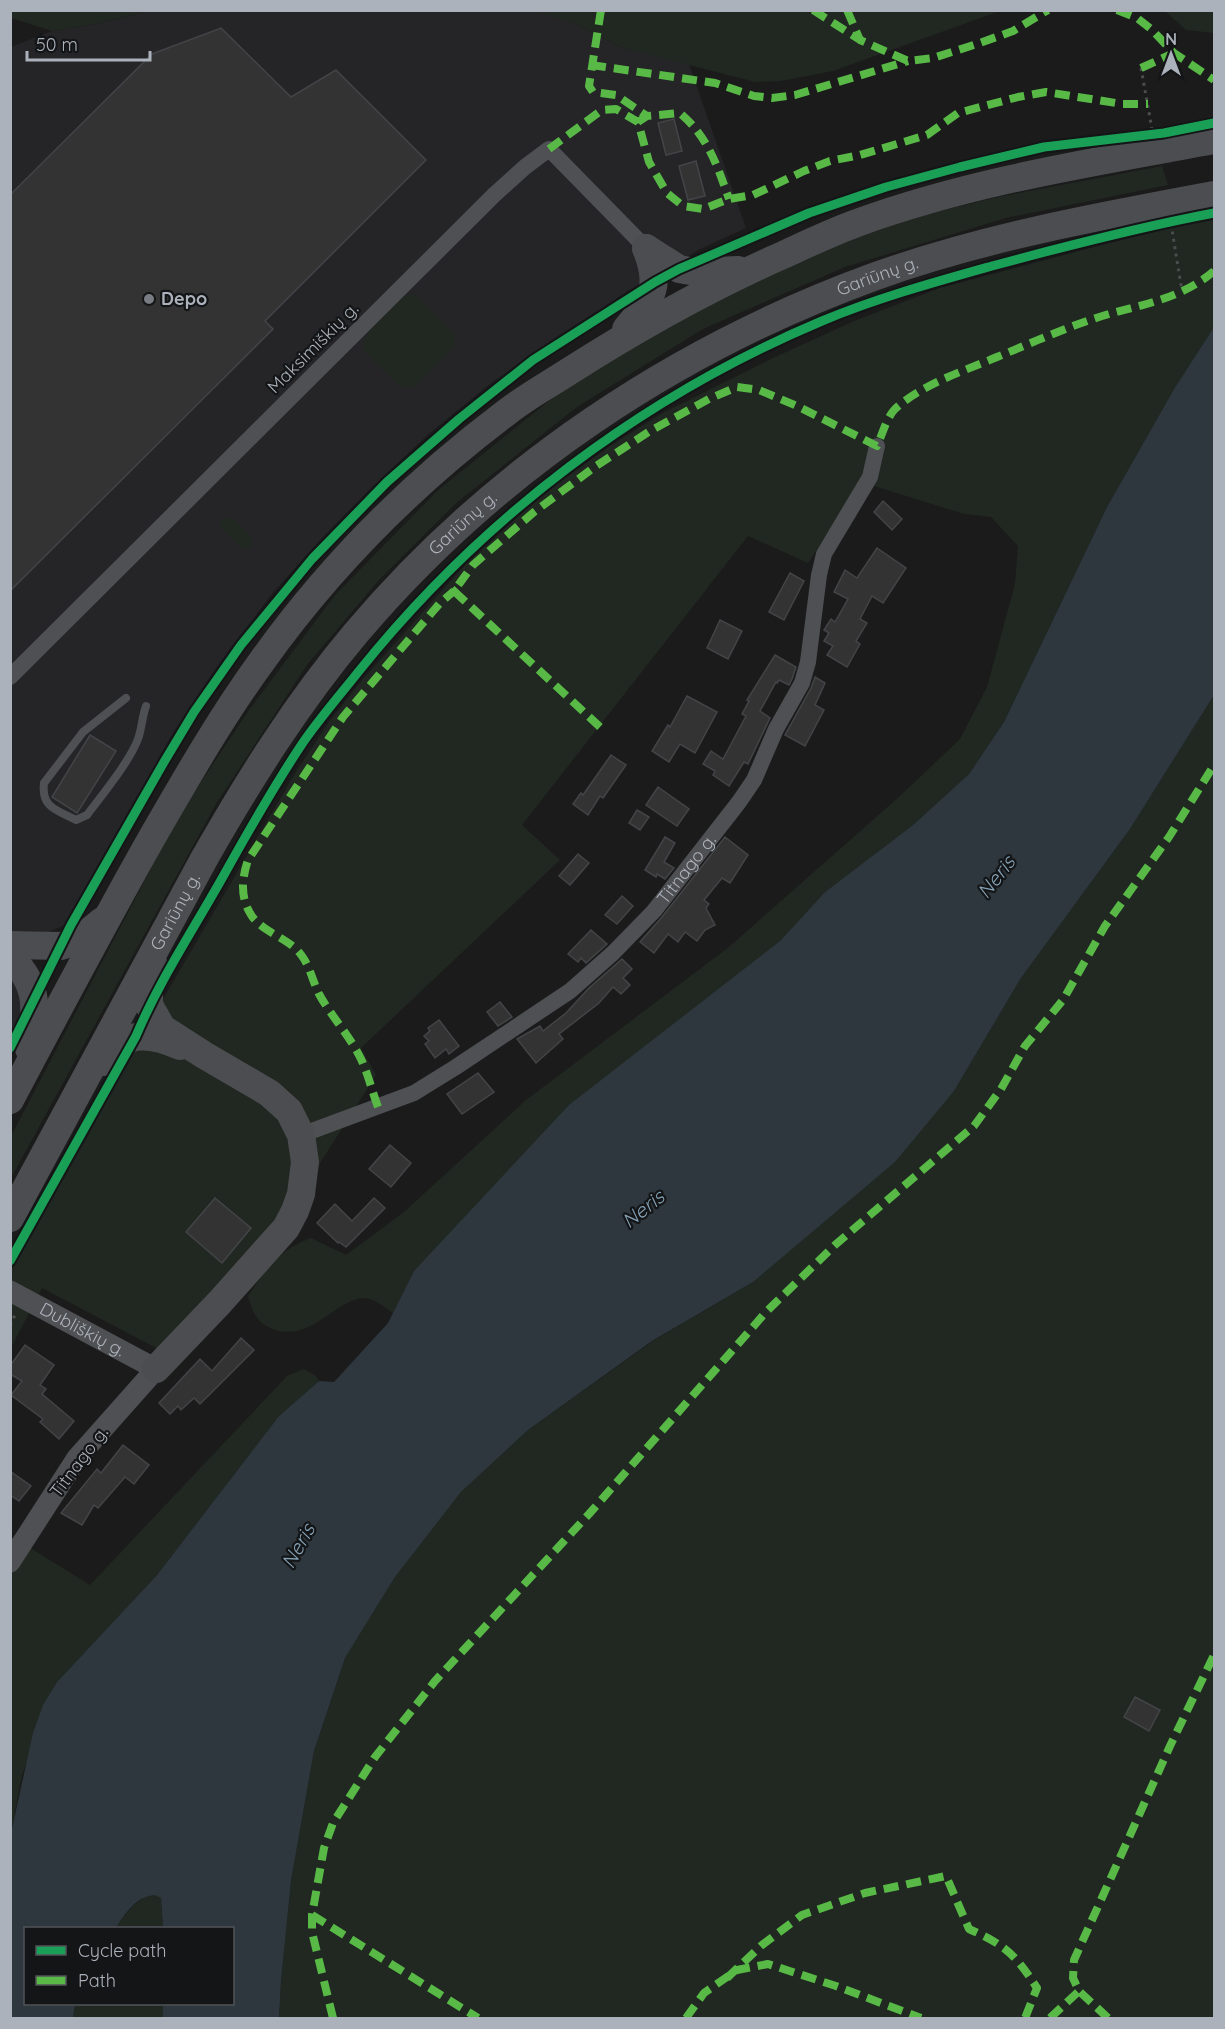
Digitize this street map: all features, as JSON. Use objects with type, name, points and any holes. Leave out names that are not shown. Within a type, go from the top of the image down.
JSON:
[{"type":"highway","points":[[10,1100],[182,786],[220,722],[263,659],[309,600],[364,539],[458,451],[510,409],[615,342],[681,304],[749,270],[856,223],[943,196],[1160,141],[1215,140]]},
{"type":"highway","name":"Gariūnų g.","points":[[10,1218],[235,804],[318,681],[356,633],[404,579],[512,480],[572,434],[640,389],[698,355],[790,310],[878,275],[959,250],[1049,227],[1174,212],[1215,195]]},
{"type":"highway","points":[[646,248],[679,269],[696,272],[749,270]]},
{"type":"highway","points":[[615,342],[652,294],[654,268],[646,248]]},
{"type":"highway","points":[[10,945],[61,946],[79,940],[109,916]]},
{"type":"highway","points":[[156,1369],[286,1228],[302,1194],[305,1162],[302,1135],[289,1111],[269,1093],[162,1028],[149,1005],[149,984],[160,940]]},
{"type":"highway","points":[[10,957],[26,973],[34,998],[35,1016],[24,1074]]},
{"type":"highway","points":[[85,1081],[120,1043],[136,1036],[155,1037],[204,1055]]},
{"type":"street","name":"Maksimiškių g.","points":[[10,677],[494,195],[549,149],[646,248]]},
{"type":"street","name":"Titnago g.","points":[[302,1135],[414,1093],[456,1067],[570,991],[613,953],[654,911],[754,780],[776,729],[802,683],[808,662],[819,575],[824,554],[870,477],[877,446]]},
{"type":"street","name":"Dubliškių g.","points":[[10,1291],[156,1369]]},
{"type":"street","name":"Titnago g.","points":[[10,1562],[77,1458],[156,1369]]},
{"type":"lane","points":[[126,698],[83,732],[44,783],[42,793],[50,806],[76,820],[87,815],[132,751],[139,738],[141,720],[146,706]]},
{"type":"path","points":[[1141,68],[1160,141]]},
{"type":"path","points":[[1174,212],[1182,291]]},
{"type":"shaded area","points":[[11,10],[149,11],[100,23],[52,31],[11,18]]},
{"type":"shaded area","points":[[533,10],[577,24],[620,47],[689,64],[746,228],[702,248],[628,291],[559,336],[490,384],[431,432],[374,485],[319,541],[271,595],[216,668],[173,733],[65,925],[48,932],[11,931],[11,47],[52,31],[100,23],[149,11]]},
{"type":"shaded area","points":[[533,11],[1000,11],[833,71],[781,81],[755,82],[620,47],[577,24]]},
{"type":"shaded area","points":[[1165,11],[1214,11],[1214,33],[1186,30]]},
{"type":"shaded area","points":[[1162,166],[1168,185],[1006,218],[845,267],[703,329],[577,407],[455,504],[379,580],[307,665],[216,804],[11,1178],[11,1136],[179,815],[249,710],[335,595],[438,490],[570,384],[703,305],[834,246],[916,217],[998,197]]},
{"type":"shaded area","points":[[1214,220],[1214,327],[1174,389],[1107,507],[1004,722],[969,774],[913,825],[825,892],[780,941],[414,1271],[393,1313],[376,1301],[364,1298],[344,1305],[301,1330],[289,1332],[275,1330],[260,1321],[248,1296],[281,1254],[311,1238],[346,1255],[404,1212],[526,1100],[729,947],[900,796],[960,739],[987,687],[1015,584],[1018,546],[991,517],[964,514],[861,482],[808,563],[748,536],[522,825],[560,860],[361,1048],[376,1075],[287,1215],[158,1349],[42,1288],[11,1348],[11,1271],[135,1047],[297,770],[329,722],[362,680],[464,566],[522,513],[561,481],[610,446],[661,414],[773,358],[854,321],[940,288],[1178,226]]},
{"type":"shaded area","points":[[411,294],[417,297],[454,333],[455,346],[415,387],[401,387],[366,354],[363,344],[366,336],[378,321],[404,296]]},
{"type":"shaded area","points":[[226,517],[234,519],[252,538],[251,545],[247,549],[241,548],[221,527],[220,523]]},
{"type":"shaded area","points":[[1214,695],[1214,2018],[279,2018],[291,1881],[314,1751],[345,1658],[395,1577],[461,1492],[528,1430],[653,1341],[753,1282],[954,1091],[1021,978],[1130,829]]},
{"type":"shaded area","points":[[11,971],[27,1002],[11,1037]]},
{"type":"shaded area","points":[[304,1369],[315,1375],[319,1381],[279,1416],[157,1575],[57,1682],[22,1775],[11,1833],[11,1536],[90,1585],[287,1376]]},
{"type":"shaded area","points":[[149,1895],[161,1898],[163,1927],[117,1927],[139,1901]]},
{"type":"shaded area","points":[[75,2005],[163,2005],[163,2018],[73,2018]]},
{"type":"water","name":"Neris","points":[[1214,327],[1214,695],[1130,829],[1021,978],[954,1091],[895,1162],[753,1282],[652,1341],[528,1430],[461,1492],[395,1577],[345,1658],[314,1751],[291,1881],[279,2018],[163,2018],[163,2005],[234,2005],[234,1927],[163,1927],[161,1898],[155,1895],[137,1902],[117,1927],[24,1927],[24,2005],[75,2005],[73,2018],[11,2018],[11,1833],[33,1733],[43,1705],[57,1682],[157,1575],[279,1416],[319,1381],[334,1382],[388,1323],[414,1271],[569,1105],[780,941],[825,892],[913,825],[969,774],[1004,722],[1107,507],[1174,389]]},
{"type":"building","name":"Depo","points":[[221,28],[291,97],[336,70],[426,160],[265,321],[273,329],[10,591],[10,195],[152,54]]},
{"type":"building","points":[[674,119],[682,151],[666,155],[658,123]]},
{"type":"building","points":[[696,161],[705,196],[688,200],[679,166]]},
{"type":"building","points":[[883,501],[902,519],[892,530],[874,512]]},
{"type":"building","points":[[877,548],[906,568],[883,603],[872,596],[860,619],[867,623],[856,641],[860,644],[847,667],[827,655],[833,646],[824,641],[829,633],[824,630],[831,619],[835,622],[848,599],[834,592],[845,570],[857,578]]},
{"type":"building","points":[[790,573],[804,581],[784,620],[769,612]]},
{"type":"building","points":[[720,620],[742,631],[728,659],[707,648]]},
{"type":"building","points":[[775,655],[796,667],[792,679],[789,685],[779,680],[776,682],[760,711],[770,718],[748,764],[744,762],[729,786],[713,775],[715,771],[703,764],[711,751],[723,759],[746,716],[742,714],[749,701],[747,700]]},
{"type":"building","points":[[815,677],[825,683],[815,705],[824,710],[805,746],[785,735]]},
{"type":"building","points":[[687,696],[717,712],[695,753],[680,744],[669,762],[652,751],[668,725],[670,727]]},
{"type":"building","points":[[90,735],[116,751],[77,813],[52,797]]},
{"type":"building","points":[[611,755],[626,765],[603,798],[600,796],[588,815],[573,804],[581,793],[583,795]]},
{"type":"building","points":[[658,787],[689,809],[677,826],[646,805]]},
{"type":"building","points":[[637,810],[649,817],[640,830],[629,823]]},
{"type":"building","points":[[665,837],[675,843],[664,862],[674,868],[665,879],[657,874],[656,877],[645,870]]},
{"type":"building","points":[[725,837],[748,855],[730,883],[722,878],[704,900],[709,904],[706,908],[715,925],[705,930],[697,941],[685,932],[678,942],[668,934],[654,953],[640,942]]},
{"type":"building","points":[[578,854],[589,863],[570,885],[559,876]]},
{"type":"building","points":[[622,896],[633,906],[617,924],[605,915]]},
{"type":"building","points":[[591,930],[607,944],[586,963],[581,958],[578,962],[568,954]]},
{"type":"building","points":[[622,959],[632,969],[623,978],[630,985],[621,994],[613,987],[599,1003],[559,1034],[563,1039],[536,1063],[517,1039],[540,1026],[543,1031],[566,1013],[589,988]]},
{"type":"building","points":[[500,1002],[512,1017],[498,1026],[487,1012]]},
{"type":"building","points":[[439,1020],[459,1046],[449,1054],[446,1049],[435,1058],[425,1044],[429,1041],[424,1036],[430,1031],[428,1028]]},
{"type":"building","points":[[478,1073],[494,1092],[462,1114],[447,1094]]},
{"type":"building","points":[[390,1145],[411,1163],[391,1187],[369,1169]]},
{"type":"building","points":[[215,1198],[251,1228],[222,1263],[186,1232]]},
{"type":"building","points":[[374,1198],[385,1208],[346,1247],[338,1243],[317,1223],[335,1204],[352,1221]]},
{"type":"building","points":[[241,1338],[254,1350],[200,1404],[194,1398],[181,1410],[178,1406],[170,1414],[159,1403],[200,1359],[212,1371]]},
{"type":"building","points":[[25,1345],[54,1365],[40,1385],[46,1389],[42,1394],[74,1421],[59,1439],[40,1422],[43,1419],[11,1395],[22,1381],[10,1374],[10,1366]]},
{"type":"building","points":[[123,1445],[149,1465],[134,1484],[125,1477],[98,1508],[94,1505],[82,1525],[61,1513],[97,1469],[101,1473]]},
{"type":"building","points":[[10,1471],[31,1486],[19,1501],[10,1495]]},
{"type":"building","points":[[1135,1697],[1160,1710],[1149,1731],[1124,1717]]},
{"type":"marked path","points":[[601,10],[589,86],[593,92],[616,95],[647,116]]},
{"type":"marked path","points":[[813,10],[860,40],[908,61],[933,58],[1013,31],[1048,10]]},
{"type":"marked path","points":[[847,10],[860,40]]},
{"type":"marked path","points":[[1117,10],[1137,18],[1174,53],[1214,80]]},
{"type":"marked path","points":[[1141,68],[1174,53]]},
{"type":"marked path","points":[[591,65],[715,83],[754,96],[772,98],[795,95],[908,61]]},
{"type":"marked path","points":[[549,149],[602,110],[616,109],[638,122],[649,162],[667,193],[683,206],[703,209],[729,199],[753,195],[830,161],[860,155],[927,135],[958,113],[1018,97],[1046,92],[1122,104],[1148,104]]},
{"type":"marked path","points":[[638,122],[647,116],[680,113],[705,142],[716,163],[729,199]]},
{"type":"marked path","points":[[600,727],[454,591],[473,565],[534,512],[596,466],[650,431],[709,399],[737,387],[759,390],[797,406],[877,446],[892,412],[906,400],[931,385],[1081,323],[1177,293],[1214,271]]},
{"type":"marked path","points":[[378,1107],[361,1059],[319,994],[305,960],[290,944],[255,920],[247,907],[243,894],[243,880],[248,860],[343,717],[440,603],[454,591],[450,587]]},
{"type":"marked path","points":[[333,2018],[312,1932],[312,1915],[324,1848],[333,1823],[375,1757],[435,1681],[589,1514],[766,1312],[835,1245],[974,1126],[1001,1089],[1025,1046],[1063,1000],[1105,926],[1169,837],[1214,765]]},
{"type":"marked path","points":[[1108,2018],[1079,1991],[1073,1978],[1074,1960],[1170,1746],[1214,1655]]},
{"type":"marked path","points":[[727,1978],[762,1945],[802,1915],[865,1893],[946,1876],[969,1929],[992,1940],[1008,1952],[1037,1988],[1025,2018]]},
{"type":"marked path","points":[[312,1915],[478,2018]]},
{"type":"marked path","points":[[686,2018],[704,1993],[737,1970],[768,1964],[836,1986],[921,2018]]},
{"type":"marked path","points":[[1050,2018],[1079,1991]]},
{"type":"cycle path","points":[[10,1048],[71,925],[164,762],[194,712],[241,645],[312,559],[387,482],[459,419],[533,360],[679,269],[809,213],[886,187],[1044,147],[1164,133],[1214,123]]},
{"type":"cycle path","points":[[10,1261],[136,1036],[167,974],[262,808],[302,744],[322,716],[407,615],[458,562],[512,513],[569,467],[628,425],[691,386],[755,352],[822,321],[928,284],[992,266],[1103,237],[1214,213]]},
{"type":"place","name":"Depo","points":[[149,299]]}]
